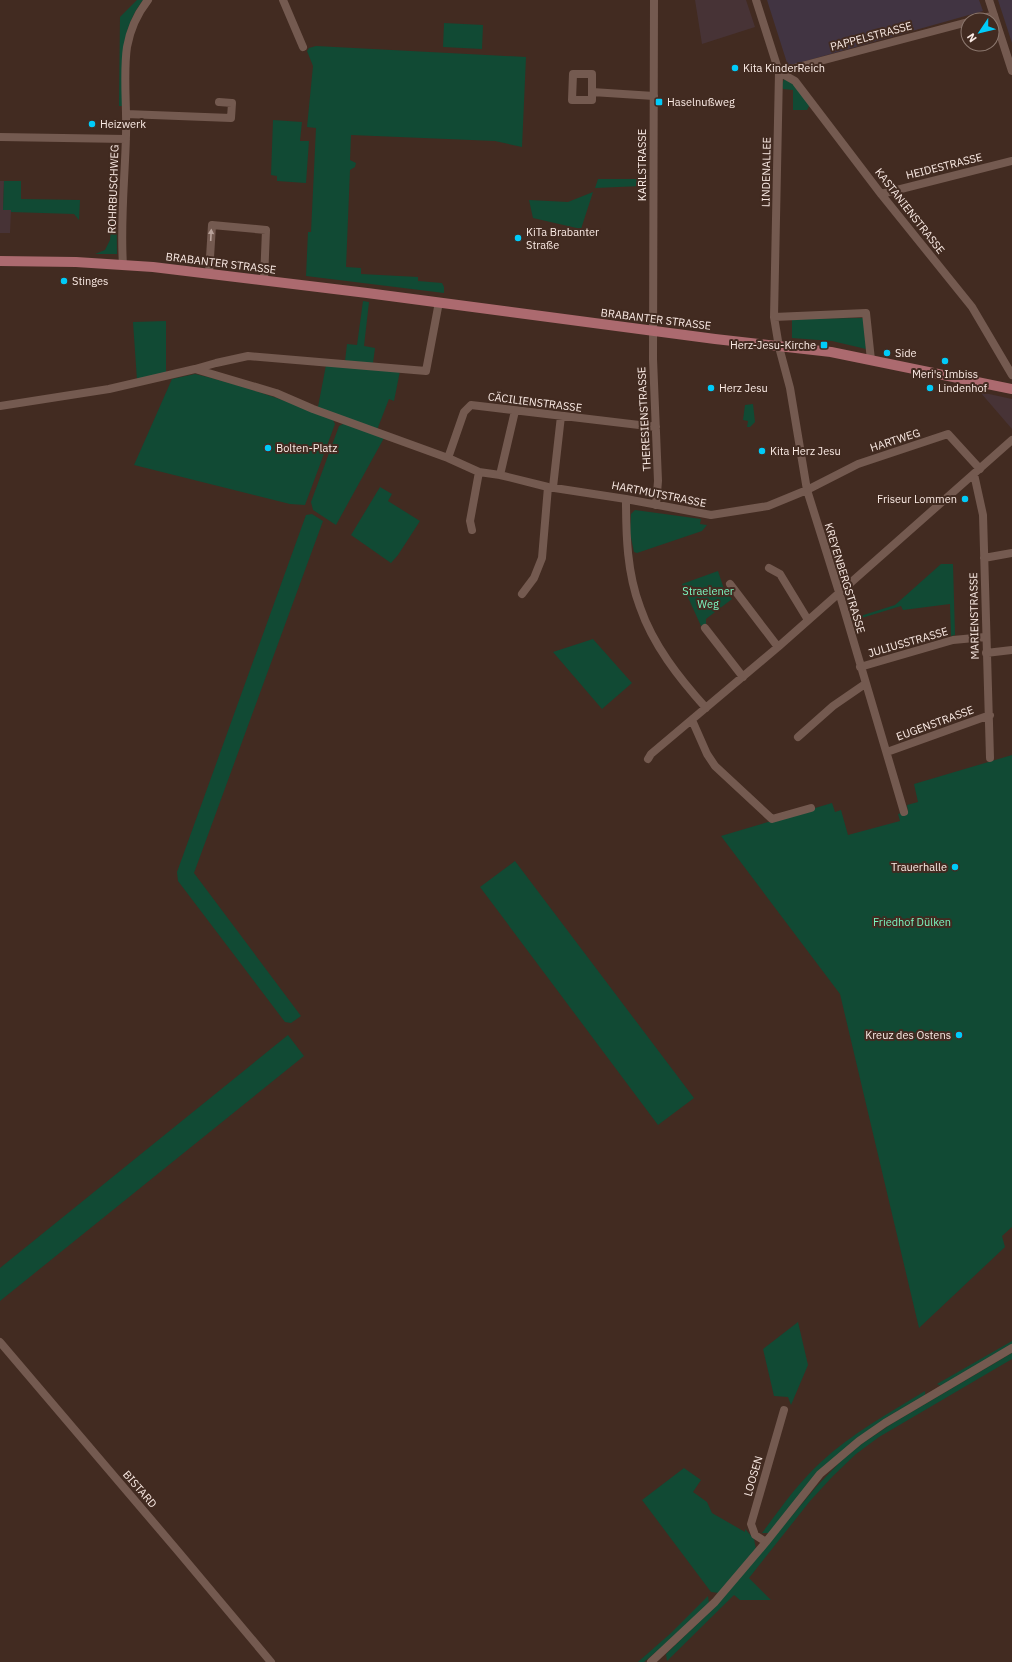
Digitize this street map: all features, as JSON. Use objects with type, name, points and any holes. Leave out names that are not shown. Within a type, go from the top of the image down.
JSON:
[{"type":"main road","name":"BRABANTER STRASSE","points":[[0,261],[123,265],[264,280],[439,302],[653,331],[831,352],[1012,389]]},
{"type":"street","name":"ROHRBUSCHWEG","points":[[123,265],[122,222],[126,140],[127,46],[133,25],[148,0]]},
{"type":"street","points":[[283,0],[303,47]]},
{"type":"street","name":"KARLSTRASSE","points":[[653,331],[654,0]]},
{"type":"street","name":"LINDENALLEE","points":[[756,0],[780,72],[774,317],[779,347]]},
{"type":"street","points":[[989,0],[993,12]]},
{"type":"street","name":"PAPPELSTRASSE","points":[[780,72],[960,24]]},
{"type":"street","points":[[1000,34],[1012,71]]},
{"type":"street","name":"KASTANIENSTRASSE","points":[[780,72],[795,81],[881,194],[972,307],[1012,375]]},
{"type":"street","points":[[592,92],[654,96]]},
{"type":"street","points":[[126,114],[231,118],[232,102],[219,102]]},
{"type":"street","points":[[0,137],[126,140]]},
{"type":"street","name":"HEIDESTRASSE","points":[[881,194],[1012,161]]},
{"type":"street","points":[[209,274],[212,225],[266,230],[264,280]]},
{"type":"street","points":[[0,406],[109,389],[248,356],[426,371],[439,302]]},
{"type":"street","points":[[774,317],[866,314],[871,360]]},
{"type":"street","name":"THERESIENSTRASSE","points":[[653,331],[653,372],[658,481],[656,505]]},
{"type":"street","name":"KREYENBERGSTRASSE","points":[[779,347],[790,388],[807,490],[839,592],[904,812]]},
{"type":"street","name":"HARTMUTSTRASSE","points":[[195,369],[276,393],[390,438],[448,458],[479,472],[500,475],[550,487],[712,515],[768,506],[807,490]]},
{"type":"street","name":"CÄCILIENSTRASSE","points":[[448,458],[464,412],[471,405],[656,426]]},
{"type":"street","points":[[500,475],[515,411]]},
{"type":"street","points":[[522,594],[534,578],[542,558],[550,487],[561,416]]},
{"type":"street","name":"HARTWEG","points":[[807,490],[858,464],[948,434],[977,472]]},
{"type":"street","points":[[648,759],[651,754],[778,647],[1012,440]]},
{"type":"street","points":[[472,530],[470,521],[479,472]]},
{"type":"street","name":"MARIENSTRASSE","points":[[977,472],[983,515],[985,637],[990,715],[990,758]]},
{"type":"street","points":[[626,499],[626,524],[629,558],[633,582],[640,607],[659,647],[680,678],[706,708]]},
{"type":"street","points":[[984,558],[1012,552]]},
{"type":"street","points":[[770,568],[780,574],[808,620]]},
{"type":"street","points":[[730,584],[778,647]]},
{"type":"street","points":[[705,628],[743,677]]},
{"type":"street","name":"JULIUSSTRASSE","points":[[860,667],[952,640],[985,637]]},
{"type":"street","points":[[986,653],[1012,650]]},
{"type":"street","points":[[798,737],[833,706],[865,684]]},
{"type":"street","name":"EUGENSTRASSE","points":[[887,752],[990,715]]},
{"type":"street","points":[[692,720],[707,754],[715,766],[772,819],[811,808]]},
{"type":"street","name":"BISTARD","points":[[0,1342],[262,1650],[270,1662]]},
{"type":"street","points":[[651,1662],[715,1602],[766,1542],[820,1474],[859,1441],[932,1394],[1012,1348]]},
{"type":"street","name":"LOOSEN","points":[[766,1542],[755,1535],[750,1524],[784,1410]]},
{"type":"shaded area","points":[[695,0],[746,0],[755,27],[702,44]]},
{"type":"shaded area","points":[[767,0],[979,0],[983,11],[960,12],[960,17],[788,66]]},
{"type":"shaded area","points":[[998,0],[1012,0],[1012,43]]},
{"type":"shaded area","points":[[0,181],[4,181],[3,209],[11,210],[10,233],[0,233]]},
{"type":"shaded area","points":[[980,392],[1012,399],[1012,429]]},
{"type":"green space","points":[[137,0],[143,0],[129,25],[126,38],[122,64],[122,106],[119,106],[120,17]]},
{"type":"green space","points":[[444,23],[483,25],[482,49],[443,47]]},
{"type":"green space","points":[[316,46],[526,57],[522,147],[495,141],[351,135],[350,160],[356,163],[355,167],[350,170],[346,267],[361,268],[361,274],[418,277],[418,281],[442,283],[444,293],[306,276],[308,232],[311,232],[316,128],[307,127],[313,66],[307,51],[309,48]]},
{"type":"green space","points":[[784,79],[793,84],[810,104],[807,110],[793,110],[793,90],[783,89],[782,85]]},
{"type":"green space","points":[[273,120],[302,122],[300,141],[309,141],[306,183],[277,181],[277,176],[271,175]]},
{"type":"green space","points":[[598,179],[642,179],[642,186],[595,188]]},
{"type":"green space","points":[[4,181],[21,181],[21,199],[80,200],[79,220],[74,214],[11,212],[11,210],[3,210]]},
{"type":"green space","points":[[116,185],[117,254],[95,254],[105,250],[110,240]]},
{"type":"green space","points":[[593,192],[581,229],[533,218],[529,200],[568,202]]},
{"type":"green space","points":[[363,301],[369,302],[364,346],[375,348],[373,363],[345,361],[347,344],[357,345]]},
{"type":"green space","points":[[863,318],[866,349],[832,341],[792,338],[792,319]]},
{"type":"green space","points":[[166,321],[166,373],[137,380],[133,322]]},
{"type":"green space","points":[[326,365],[400,371],[394,401],[389,399],[377,430],[318,407]]},
{"type":"green space","points":[[195,374],[230,383],[332,418],[335,424],[305,505],[290,504],[134,465],[172,379]]},
{"type":"green space","points":[[753,404],[755,422],[750,427],[747,427],[748,421],[743,420],[745,405]]},
{"type":"green space","points":[[345,423],[384,438],[336,525],[313,510],[311,502],[339,426]]},
{"type":"green space","points":[[380,487],[392,494],[388,501],[420,521],[398,555],[391,563],[351,535]]},
{"type":"green space","points":[[635,510],[701,519],[700,524],[707,525],[702,531],[637,553],[634,552],[630,533],[631,514]]},
{"type":"green space","points":[[312,514],[323,521],[194,873],[301,1016],[291,1023],[285,1022],[178,881],[177,872],[306,515]]},
{"type":"green space","points":[[941,564],[953,564],[955,635],[951,636],[950,604],[903,610],[901,606],[852,621],[851,619],[895,605]]},
{"type":"green space","name":"Straelener Weg","points":[[718,571],[724,589],[732,599],[706,619],[706,624],[701,626],[682,584]]},
{"type":"green space","points":[[593,639],[632,683],[602,709],[553,652]]},
{"type":"green space","name":"Friedhof Dülken","points":[[1012,755],[1012,1227],[1002,1236],[1005,1247],[919,1328],[840,994],[721,836],[832,803],[835,812],[841,810],[848,835],[900,821],[898,814],[908,811],[907,805],[918,802],[914,784]]},
{"type":"green space","points":[[515,861],[694,1098],[658,1125],[480,887]]},
{"type":"green space","points":[[288,1035],[304,1056],[0,1301],[0,1268]]},
{"type":"green space","points":[[798,1322],[808,1365],[791,1405],[788,1397],[774,1396],[763,1349]]},
{"type":"green space","points":[[1012,1341],[1012,1344],[941,1386],[937,1384]]},
{"type":"green space","points":[[1012,1353],[1012,1359],[879,1437],[856,1454],[810,1501],[749,1578],[771,1600],[740,1600],[734,1595],[667,1661],[666,1654],[718,1604],[816,1487],[841,1461],[863,1443],[893,1423]]},
{"type":"green space","points":[[925,1391],[925,1395],[886,1418],[851,1443],[769,1533],[762,1533],[790,1496],[821,1462],[845,1442],[871,1424]]},
{"type":"green space","points":[[684,1468],[701,1480],[693,1492],[707,1502],[712,1513],[745,1532],[745,1529],[754,1539],[756,1549],[719,1593],[711,1592],[642,1500]]},
{"type":"green space","points":[[708,1596],[709,1603],[686,1627],[644,1662],[638,1662],[671,1633]]},
{"type":"place","name":"Kita KinderReich","points":[[735,68]]},
{"type":"place","name":"Haselnußweg","points":[[659,102]]},
{"type":"place","name":"Heizwerk","points":[[92,124]]},
{"type":"place","name":"KiTa Brabanter Straße","points":[[518,238]]},
{"type":"place","name":"Stinges","points":[[64,281]]},
{"type":"place","name":"Herz-Jesu-Kirche","points":[[824,345]]},
{"type":"place","name":"Side","points":[[887,353]]},
{"type":"place","name":"Meri's Imbiss","points":[[945,361]]},
{"type":"place","name":"Herz Jesu","points":[[711,388]]},
{"type":"place","name":"Lindenhof","points":[[930,388]]},
{"type":"place","name":"Bolten-Platz","points":[[268,448]]},
{"type":"place","name":"Kita Herz Jesu","points":[[762,451]]},
{"type":"place","name":"Friseur Lommen","points":[[965,499]]},
{"type":"place","name":"Trauerhalle","points":[[955,867]]},
{"type":"place","name":"Kreuz des Ostens","points":[[959,1035]]}]
